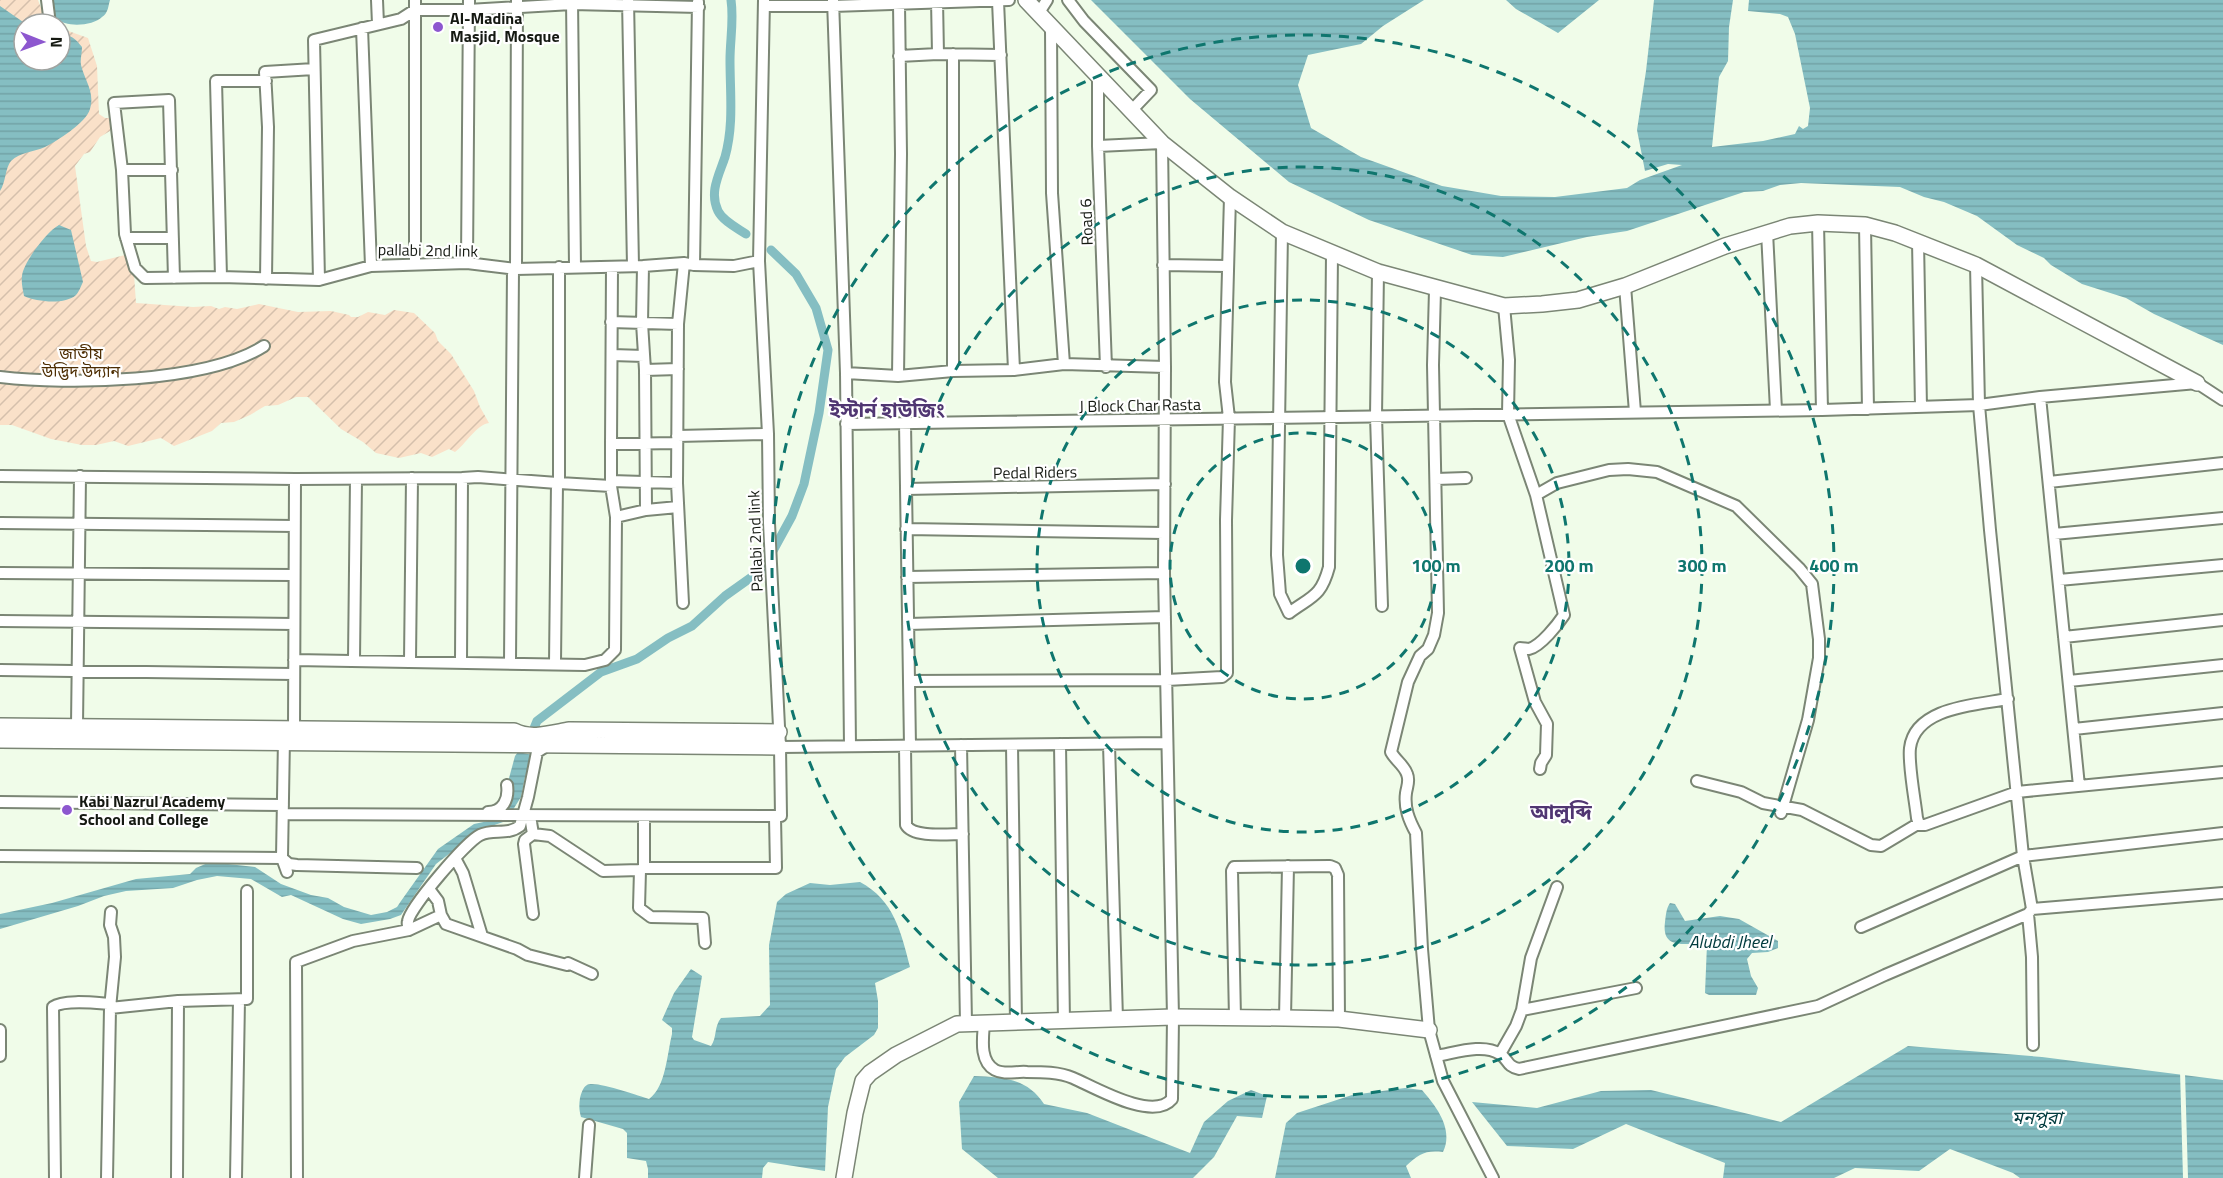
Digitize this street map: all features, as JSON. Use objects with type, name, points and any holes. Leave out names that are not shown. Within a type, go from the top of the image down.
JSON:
[{"type":"street","points":[[377,0],[378,24]]},
{"type":"street","points":[[764,3],[1009,0]]},
{"type":"street","points":[[1026,0],[1162,143],[1230,197],[1282,232],[1378,273],[1435,290],[1504,306],[1578,300],[1625,286],[1725,246],[1767,232],[1790,226],[1865,225],[1918,241],[1976,264],[2197,383],[2223,400]]},
{"type":"street","points":[[1038,14],[1047,0]]},
{"type":"street","points":[[1068,0],[1084,21],[1151,90],[1131,111]]},
{"type":"street","points":[[998,1],[1014,370]]},
{"type":"street","points":[[572,2],[575,267]]},
{"type":"street","points":[[319,280],[314,40],[401,19],[415,5],[572,2],[698,3],[689,264],[678,324],[677,483],[683,603]]},
{"type":"street","points":[[628,2],[638,266],[645,370],[646,510]]},
{"type":"street","points":[[937,2],[938,54]]},
{"type":"street","points":[[510,662],[517,3]]},
{"type":"street","name":"Pallabi 2nd link","points":[[764,3],[759,261],[780,740],[781,816],[774,816]]},
{"type":"street","points":[[832,3],[846,373],[850,746]]},
{"type":"street","points":[[892,3],[899,56],[901,154],[898,375]]},
{"type":"street","points":[[415,5],[415,264]]},
{"type":"street","points":[[467,263],[468,5]]},
{"type":"street","name":"pallabi 2nd link","points":[[362,28],[371,266],[467,263],[515,269],[689,264],[734,266],[759,261]]},
{"type":"street","points":[[1051,28],[1052,193],[1064,364]]},
{"type":"street","points":[[953,54],[953,371]]},
{"type":"street","points":[[899,56],[1001,55]]},
{"type":"street","points":[[266,279],[268,127],[265,72],[314,69]]},
{"type":"street","name":"Road 6","points":[[1098,76],[1098,146],[1106,367]]},
{"type":"street","points":[[221,277],[216,81],[266,81]]},
{"type":"street","points":[[174,278],[170,100],[114,103],[122,170],[126,238],[135,268],[145,278],[174,278],[221,277],[319,280],[371,266]]},
{"type":"street","points":[[1098,146],[1162,143]]},
{"type":"street","points":[[984,1023],[984,1056],[987,1064],[994,1070],[1065,1075],[1127,1103],[1159,1106],[1168,1104],[1173,1093],[1164,573],[1165,368],[1162,143]]},
{"type":"street","points":[[122,170],[172,170]]},
{"type":"street","points":[[909,681],[1167,680],[1222,677],[1227,673],[1226,520],[1229,418],[1225,382],[1230,197]]},
{"type":"street","points":[[1818,224],[1822,410]]},
{"type":"street","points":[[1865,225],[1868,409]]},
{"type":"street","points":[[1282,232],[1278,418],[1279,576],[1280,594],[1289,613],[1317,595],[1329,567],[1332,254]]},
{"type":"street","points":[[1767,232],[1776,410]]},
{"type":"street","points":[[126,238],[173,238]]},
{"type":"street","points":[[1918,241],[1921,407]]},
{"type":"street","points":[[1976,264],[1979,405],[2030,912],[2033,1045]]},
{"type":"street","points":[[1163,265],[1227,266]]},
{"type":"street","points":[[555,663],[559,267]]},
{"type":"street","points":[[294,660],[585,664],[606,660],[615,650],[616,517],[611,483],[612,267]]},
{"type":"street","points":[[1378,273],[1376,416],[1382,606]]},
{"type":"street","points":[[1625,286],[1635,412]]},
{"type":"street","points":[[1435,290],[1433,365],[1438,613],[1434,635],[1428,649],[1420,656],[1408,682],[1391,752],[1394,760],[1406,772],[1409,782],[1407,817],[1416,833],[1429,1030],[1443,1082],[1493,1178]]},
{"type":"street","points":[[1504,306],[1509,360],[1508,414],[1536,495],[1564,615],[1542,641],[1529,649],[1520,648],[1535,702],[1547,724],[1546,755],[1540,769]]},
{"type":"street","points":[[611,322],[678,324]]},
{"type":"street","points":[[0,377],[65,382],[139,378],[200,369],[228,362],[247,357],[264,346]]},
{"type":"street","points":[[612,355],[644,356]]},
{"type":"street","points":[[846,373],[898,375],[1014,370],[1064,364],[1165,368]]},
{"type":"street","points":[[645,370],[678,369]]},
{"type":"street","name":"J Block Char Rasta","points":[[846,424],[1868,409],[1979,405],[2040,397],[2197,383]]},
{"type":"street","points":[[2040,397],[2079,786]]},
{"type":"street","points":[[905,423],[909,681],[906,825],[909,830],[916,833],[963,834]]},
{"type":"street","points":[[611,444],[645,444],[768,434]]},
{"type":"street","points":[[2049,482],[2223,463]]},
{"type":"street","points":[[1536,495],[1557,483],[1609,470],[1657,472],[1736,506],[1799,568],[1812,584],[1819,658],[1808,720],[1782,810]]},
{"type":"street","points":[[0,476],[295,479],[478,477],[558,483],[645,481],[677,483]]},
{"type":"street","points":[[77,726],[80,476]]},
{"type":"street","points":[[410,661],[412,478]]},
{"type":"street","points":[[461,662],[462,478]]},
{"type":"street","points":[[1436,479],[1466,478]]},
{"type":"street","points":[[287,872],[282,858],[287,733],[294,674],[295,479]]},
{"type":"street","points":[[354,660],[356,479]]},
{"type":"street","name":"Pedal Riders","points":[[906,489],[1165,484]]},
{"type":"street","points":[[616,517],[646,510],[678,507]]},
{"type":"street","points":[[2054,534],[2223,518]]},
{"type":"street","points":[[0,524],[294,526]]},
{"type":"street","points":[[906,529],[1164,533]]},
{"type":"street","points":[[2059,579],[2223,565]]},
{"type":"street","points":[[0,573],[294,575]]},
{"type":"street","points":[[907,577],[1164,573]]},
{"type":"street","points":[[908,624],[1165,617]]},
{"type":"street","points":[[2064,637],[2223,620]]},
{"type":"street","points":[[0,621],[294,624]]},
{"type":"street","points":[[2069,681],[2223,665]]},
{"type":"street","points":[[0,670],[294,674]]},
{"type":"street","points":[[1919,824],[1910,748],[1915,732],[1926,720],[1959,707],[2008,699]]},
{"type":"street","points":[[2074,729],[2223,713]]},
{"type":"street","points":[[0,726],[518,738],[547,741],[780,740],[850,746],[1167,743]]},
{"type":"street","points":[[0,740],[287,733]]},
{"type":"street","points":[[409,930],[408,918],[439,874],[480,834],[511,831],[520,826],[525,816],[537,752],[547,741]]},
{"type":"street","points":[[1060,744],[1064,1022]]},
{"type":"street","points":[[1109,744],[1117,1019]]},
{"type":"street","points":[[961,745],[963,834],[961,1024]]},
{"type":"street","points":[[1012,745],[1016,1022]]},
{"type":"street","points":[[1697,781],[1741,792],[1782,810],[1802,810],[1871,845],[1881,846],[1919,824],[1926,825],[2017,792],[2223,772]]},
{"type":"street","points":[[475,817],[496,812],[502,806],[507,794],[507,785]]},
{"type":"street","points":[[0,802],[475,817],[774,816],[776,868],[603,871],[550,836],[533,834]]},
{"type":"street","points":[[525,816],[533,834]]},
{"type":"street","points":[[644,816],[639,908],[651,917],[703,918],[705,943]]},
{"type":"street","points":[[475,817],[480,834]]},
{"type":"street","points":[[1861,927],[2023,855],[2223,833]]},
{"type":"street","points":[[533,834],[524,844],[533,914]]},
{"type":"street","points":[[0,856],[282,858],[289,864],[297,865],[417,868]]},
{"type":"street","points":[[455,858],[463,873],[482,936]]},
{"type":"street","points":[[1285,1018],[1288,866]]},
{"type":"street","points":[[1235,1018],[1232,871],[1234,867],[1330,866],[1335,868],[1338,874],[1339,1019]]},
{"type":"street","points":[[1500,1054],[1522,1010],[1531,958],[1557,887]]},
{"type":"street","points":[[429,889],[438,901],[446,924],[528,955],[567,965],[568,963],[592,974]]},
{"type":"street","points":[[55,1178],[53,1007],[67,1003],[110,1006],[247,999],[247,891]]},
{"type":"street","points":[[1437,1056],[1474,1049],[1486,1050],[1500,1054],[1510,1067],[1519,1069],[1818,1006],[2030,912],[2223,893]]},
{"type":"street","points":[[106,1178],[110,1006],[116,957],[110,925],[111,912]]},
{"type":"street","points":[[297,1178],[296,962],[353,941],[409,930],[441,915]]},
{"type":"street","points":[[1522,1010],[1636,988]]},
{"type":"street","points":[[236,1178],[239,1000]]},
{"type":"street","points":[[177,1178],[178,1001]]},
{"type":"street","points":[[844,1178],[863,1081],[870,1073],[896,1055],[961,1024],[1173,1017],[1285,1018],[1339,1019],[1429,1030]]},
{"type":"street","points":[[0,1030],[0,1056]]},
{"type":"street","points":[[585,1178],[589,1125]]},
{"type":"green space","name":"জাতীয় উদ্ভিদ উদ্যান","points":[[0,0],[38,0],[43,12],[12,12],[12,72],[72,72],[72,32],[88,38],[97,66],[99,114],[105,118],[117,118],[110,131],[100,137],[90,152],[84,154],[75,166],[86,246],[91,261],[97,262],[125,255],[133,260],[136,303],[211,306],[219,309],[225,307],[237,309],[259,304],[298,312],[331,311],[351,317],[358,317],[368,312],[385,315],[394,310],[414,313],[435,333],[438,341],[451,354],[474,391],[489,423],[480,427],[455,452],[449,449],[432,457],[421,453],[399,458],[376,453],[341,429],[308,397],[296,397],[278,405],[265,406],[250,415],[234,422],[221,423],[212,431],[174,446],[161,438],[128,446],[114,441],[82,445],[51,439],[12,425],[0,425]]},
{"type":"water","points":[[51,0],[110,0],[107,12],[102,17],[79,25],[72,24],[72,12],[52,12]]},
{"type":"water","points":[[1091,0],[1424,0],[1383,26],[1361,44],[1308,55],[1298,85],[1311,128],[1361,157],[1442,186],[1501,196],[1555,197],[1627,188],[1640,180],[1682,165],[1668,164],[1645,171],[1637,130],[1654,0],[1733,0],[1728,61],[1719,77],[1712,147],[1763,141],[1795,134],[1799,126],[1803,129],[1808,126],[1810,108],[1795,34],[1788,17],[1748,11],[1749,0],[2223,0],[2223,345],[2154,314],[2126,298],[2082,284],[2051,265],[2044,258],[2017,245],[1977,216],[1900,187],[1801,183],[1780,185],[1763,191],[1744,192],[1627,231],[1587,237],[1503,257],[1472,255],[1369,220],[1289,182],[1190,99]]},
{"type":"water","points":[[1506,0],[1599,0],[1558,33],[1516,9]]},
{"type":"water","points":[[0,6],[12,14],[12,72],[72,72],[72,37],[82,47],[81,65],[89,87],[91,103],[83,120],[70,131],[45,147],[23,154],[11,161],[0,191]]},
{"type":"water","points":[[59,225],[71,230],[83,282],[80,289],[71,298],[58,301],[36,300],[24,296],[23,270],[42,240]]},
{"type":"water","points":[[518,752],[533,755],[521,797],[506,821],[480,830],[436,864],[401,915],[390,919],[361,924],[343,919],[291,895],[282,897],[251,879],[217,876],[173,888],[126,891],[104,896],[0,929],[0,914],[52,903],[136,879],[190,874],[196,868],[210,862],[255,867],[281,884],[311,895],[328,898],[344,907],[371,915],[387,912],[397,907],[438,849],[474,824],[498,819]]},
{"type":"water","points":[[860,882],[881,898],[894,918],[910,967],[875,983],[878,1028],[874,1035],[845,1057],[836,1069],[828,1107],[825,1171],[768,1162],[763,1168],[762,1178],[648,1178],[646,1161],[627,1158],[627,1133],[623,1129],[581,1117],[580,1098],[587,1085],[607,1086],[649,1099],[655,1094],[662,1078],[672,1034],[672,1028],[662,1020],[674,993],[691,969],[702,976],[692,1037],[694,1040],[711,1046],[721,1018],[760,1016],[770,1005],[769,945],[777,902],[786,894],[810,883],[830,885]]},
{"type":"water","name":"Alubdi Jheel","points":[[1670,903],[1675,904],[1685,921],[1720,916],[1739,919],[1778,941],[1778,948],[1768,952],[1752,953],[1747,959],[1751,976],[1758,988],[1756,995],[1709,995],[1705,993],[1707,944],[1677,944],[1667,938],[1665,922]]},
{"type":"water","name":"মনপুরা","points":[[1908,1046],[2042,1057],[2223,1080],[2223,1178],[2020,1178],[2013,1173],[1950,1149],[1919,1171],[1855,1168],[1834,1178],[1723,1178],[1725,1163],[1626,1124],[1573,1149],[1507,1146],[1472,1102],[1537,1108],[1601,1091],[1651,1090],[1781,1122]]},
{"type":"water","points":[[974,1076],[1004,1078],[1022,1084],[1037,1095],[1044,1104],[1087,1113],[1190,1153],[1204,1122],[1228,1101],[1251,1090],[1267,1096],[1262,1118],[1237,1116],[1214,1157],[1193,1178],[998,1178],[962,1149],[959,1102]]},
{"type":"water","points":[[1405,1088],[1422,1090],[1442,1118],[1446,1135],[1443,1152],[1423,1154],[1406,1166],[1411,1178],[1275,1178],[1286,1123],[1297,1113],[1352,1095]]},
{"type":"pier","points":[[2180,1071],[2185,1072],[2188,1178],[2183,1178]]},
{"type":"waterway","points":[[731,0],[730,133],[714,197],[720,215],[746,234]]},
{"type":"waterway","points":[[530,738],[537,721],[601,672],[637,659],[668,638],[692,626],[725,596],[763,569],[792,516],[804,484],[819,413],[828,350],[816,308],[796,274],[771,250]]},
{"type":"place","name":"Al-Madina Masjid, Mosque","points":[[438,27]]},
{"type":"place","name":"Kabi Nazrul Academy School and College","points":[[67,810]]},
{"type":"district","name":"ইস্টার্ন হাউজিং","points":[[887,409]]},
{"type":"district","name":"আলুব্দি","points":[[1561,811]]}]
